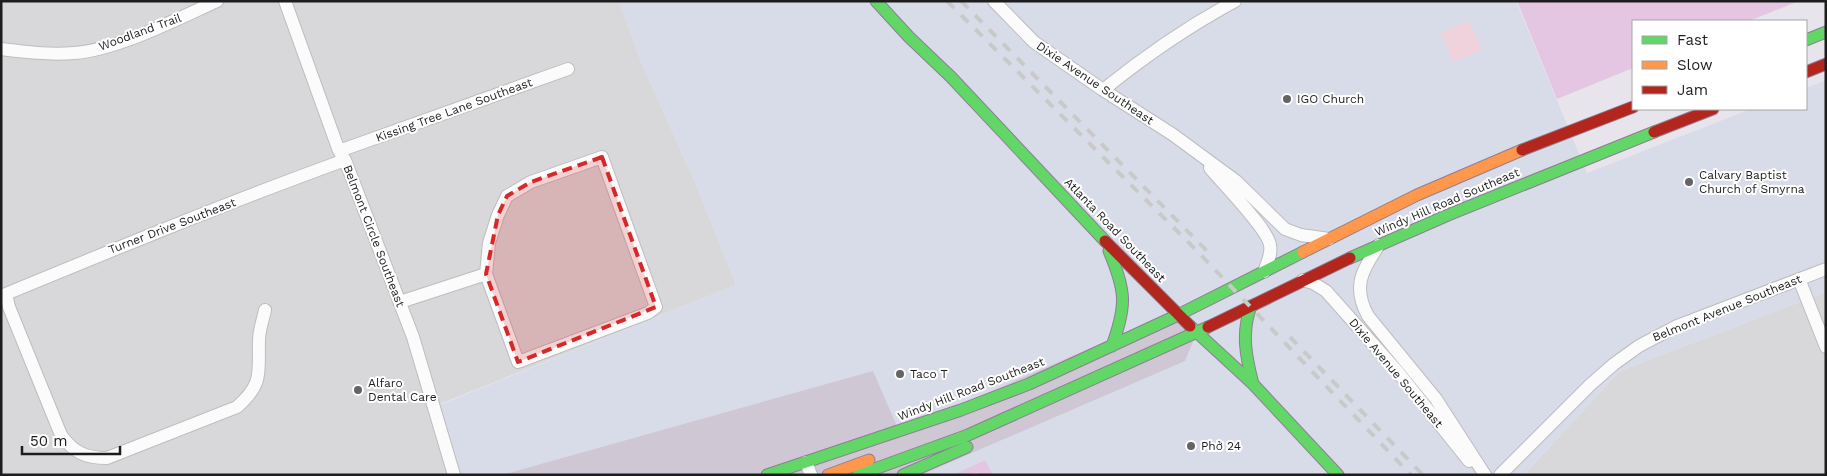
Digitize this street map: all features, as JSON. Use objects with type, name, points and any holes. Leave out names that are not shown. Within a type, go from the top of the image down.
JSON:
[{"type":"main road","name":"Atlanta Road Southeast","points":[[876,1],[909,37],[957,83],[1105,241],[1178,315],[1253,384],[1333,472]]},
{"type":"main road","points":[[1807,40],[1826,32]]},
{"type":"main road","points":[[1807,72],[1826,64]]},
{"type":"main road","name":"Windy Hill Road Southeast","points":[[767,475],[809,468],[1029,384],[1178,315],[1408,199],[1460,176],[1632,107]]},
{"type":"main road","name":"Windy Hill Road Southeast","points":[[858,475],[968,435],[1197,332],[1380,244],[1710,110]]},
{"type":"main road","points":[[1105,241],[1121,279],[1125,300],[1123,314],[1112,346]]},
{"type":"main road","points":[[1250,306],[1245,322],[1243,343],[1253,384]]},
{"type":"main road","name":"Windy Hill Road Southeast","points":[[828,475],[960,426],[1095,366],[1148,338],[1178,315]]},
{"type":"main road","name":"Windy Hill Road Southeast","points":[[903,475],[1052,408],[1158,356],[1197,332]]},
{"type":"street","name":"Woodland Trail","points":[[1,49],[50,54],[76,53],[126,40],[217,1]]},
{"type":"street","name":"Belmont Circle Southeast","points":[[285,1],[342,156],[413,337],[454,475]]},
{"type":"street","name":"Dixie Avenue Southeast","points":[[994,1],[1034,42],[1103,90],[1172,134],[1236,181],[1285,229],[1301,235],[1329,238]]},
{"type":"street","points":[[1103,90],[1140,60],[1235,1]]},
{"type":"street","name":"Kissing Tree Lane Southeast","points":[[342,156],[568,69]]},
{"type":"street","name":"Turner Drive Southeast","points":[[3,295],[342,156]]},
{"type":"street","points":[[602,158],[656,307],[648,313],[518,362],[486,274],[490,243],[498,216],[507,196],[531,182],[602,158]]},
{"type":"street","name":"Dixie Avenue Southeast","points":[[1203,158],[1266,233],[1271,248],[1264,272]]},
{"type":"street","name":"Dixie Avenue Southeast","points":[[1380,244],[1368,262],[1360,283],[1361,301],[1364,308],[1368,316],[1436,400],[1483,475]]},
{"type":"street","name":"Belmont Avenue Southeast","points":[[1500,475],[1590,385],[1639,346],[1677,326],[1826,269]]},
{"type":"street","points":[[400,302],[486,274]]},
{"type":"street","points":[[1799,279],[1826,347]]},
{"type":"street","name":"Dixie Avenue Southeast","points":[[1303,280],[1313,283],[1326,291],[1387,359],[1460,452],[1483,475]]},
{"type":"street","points":[[3,295],[61,435],[68,444],[83,455],[92,458],[107,458],[237,407],[248,398],[255,388],[260,373],[259,338],[266,310]]},
{"type":"highlighted area","points":[[602,157],[656,307],[518,362],[486,274],[498,215],[507,196],[531,182]]},
{"type":"shaded area","points":[[1,1],[619,1],[641,62],[694,180],[736,285],[427,409],[448,475],[1,475]]},
{"type":"shaded area","points":[[619,1],[1516,1],[1587,173],[1748,110],[1807,110],[1807,88],[1826,80],[1826,292],[1620,371],[1524,475],[448,475],[427,410],[736,285],[694,180],[641,62]]},
{"type":"shaded area","points":[[1517,1],[1799,1],[1752,20],[1632,20],[1632,68],[1557,99]]},
{"type":"shaded area","points":[[1469,21],[1482,50],[1453,62],[1441,33]]},
{"type":"shaded area","points":[[1826,292],[1826,475],[1524,475],[1620,371]]},
{"type":"shaded area","points":[[1178,315],[1197,332],[1185,361],[921,475],[502,475],[873,371],[899,431],[1102,343]]},
{"type":"shaded area","points":[[985,460],[993,475],[978,475],[977,472],[970,475],[953,475]]},
{"type":"railway","points":[[947,1],[1199,253],[1411,475]]},
{"type":"railway","points":[[961,1],[1210,254]]},
{"type":"railway","points":[[1290,337],[1423,475]]},
{"type":"traffic: fast","points":[[876,1],[909,37],[951,77],[1105,241]]},
{"type":"traffic: fast","points":[[1807,40],[1826,32]]},
{"type":"traffic: fast","points":[[1350,258],[1448,215],[1654,132]]},
{"type":"traffic: fast","points":[[1109,251],[1119,277],[1122,298],[1120,319],[1112,346]]},
{"type":"traffic: fast","points":[[767,475],[961,410],[1029,384],[1178,315],[1303,252]]},
{"type":"traffic: fast","points":[[1251,306],[1245,335],[1248,364],[1253,384]]},
{"type":"traffic: fast","points":[[1190,326],[1253,384],[1338,475]]},
{"type":"traffic: fast","points":[[858,475],[968,435],[1208,327]]},
{"type":"traffic: fast","points":[[903,475],[967,447]]},
{"type":"traffic: slow","points":[[1303,252],[1417,195],[1522,150]]},
{"type":"traffic: slow","points":[[828,475],[869,460]]},
{"type":"traffic: jam","points":[[1807,72],[1826,64]]},
{"type":"traffic: jam","points":[[1522,150],[1632,107]]},
{"type":"traffic: jam","points":[[1654,132],[1710,110]]},
{"type":"traffic: jam","points":[[1105,241],[1190,326]]},
{"type":"traffic: jam","points":[[1208,327],[1350,258]]},
{"type":"place","name":"IGO Church","points":[[1287,99]]},
{"type":"place","name":"Calvary Baptist Church of Smyrna","points":[[1689,182]]},
{"type":"place","name":"Taco T","points":[[900,374]]},
{"type":"place","name":"Alfaro Dental Care","points":[[358,390]]},
{"type":"place","name":"Phở 24","points":[[1191,446]]}]
